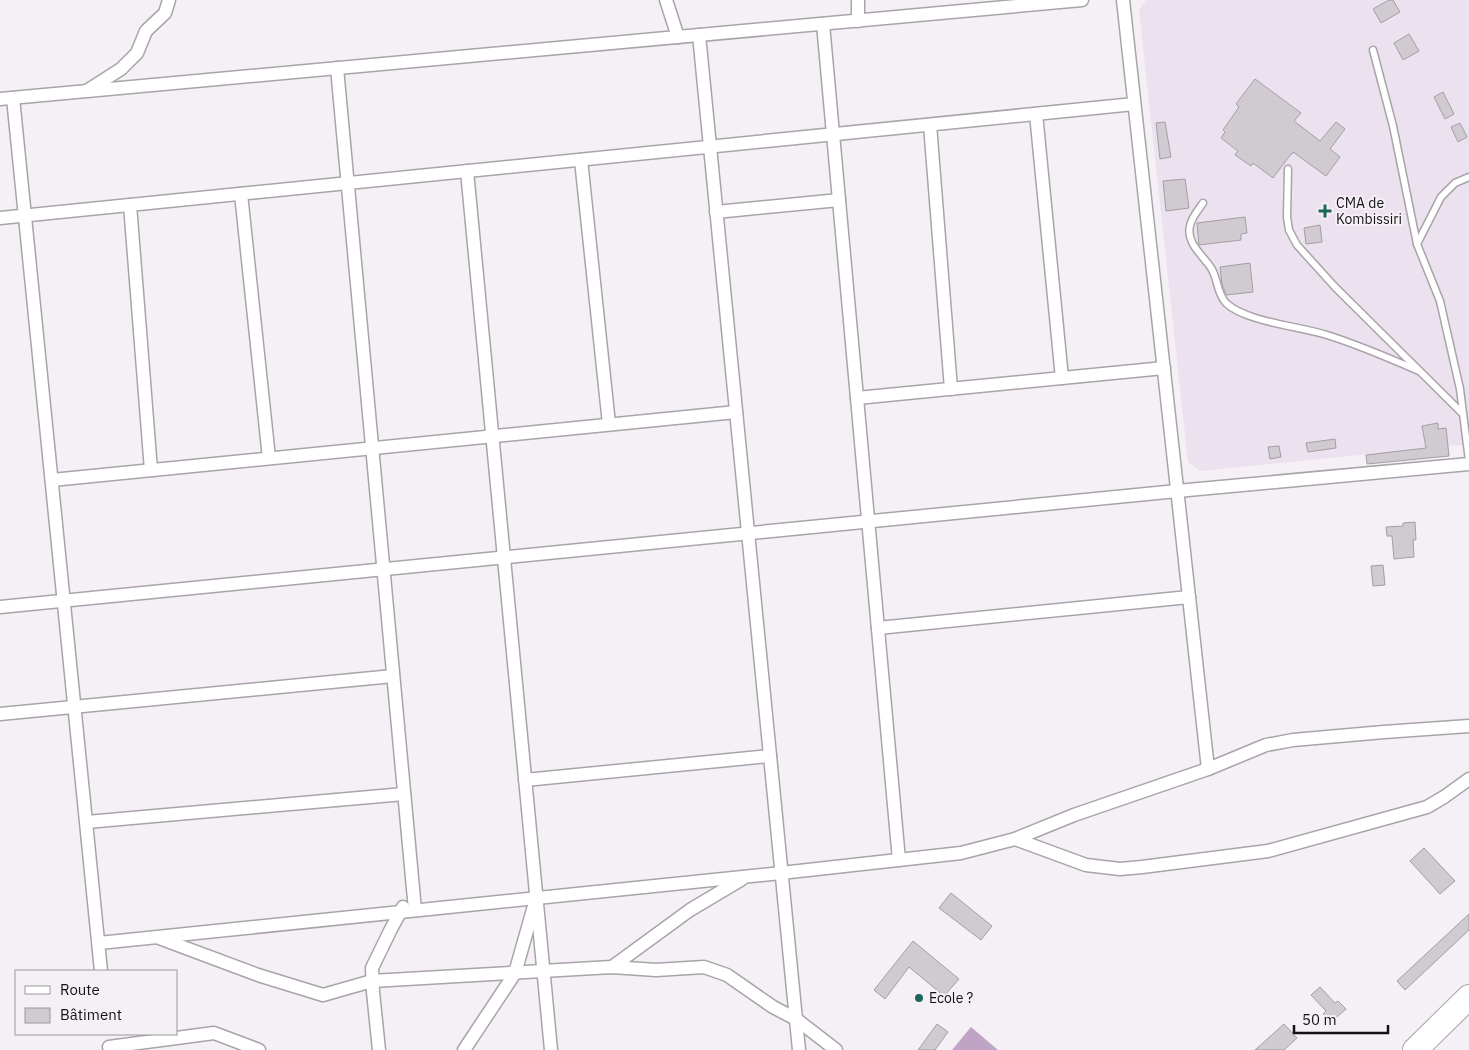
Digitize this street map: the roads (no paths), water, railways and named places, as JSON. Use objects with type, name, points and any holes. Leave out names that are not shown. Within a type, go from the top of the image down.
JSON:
[{"type":"highway","points":[[1419,1049],[1469,997]]},
{"type":"street","points":[[86,91],[121,69],[137,53],[146,31],[165,12],[169,0]]},
{"type":"street","points":[[666,0],[678,37]]},
{"type":"street","points":[[858,0],[858,21]]},
{"type":"street","points":[[0,99],[1082,0]]},
{"type":"street","points":[[1123,0],[1208,769]]},
{"type":"street","points":[[823,24],[900,860]]},
{"type":"street","points":[[699,35],[799,1050]]},
{"type":"street","points":[[337,68],[415,910]]},
{"type":"street","points":[[13,98],[102,970]]},
{"type":"street","points":[[0,218],[1134,104]]},
{"type":"street","points":[[1036,114],[1062,378]]},
{"type":"street","points":[[930,125],[951,389]]},
{"type":"street","points":[[582,160],[609,424]]},
{"type":"street","points":[[467,171],[552,1050]]},
{"type":"street","points":[[241,194],[269,458]]},
{"type":"street","points":[[716,212],[839,200]]},
{"type":"street","points":[[130,205],[151,470]]},
{"type":"street","points":[[857,398],[1164,368]]},
{"type":"street","points":[[52,480],[736,412]]},
{"type":"street","points":[[0,607],[1469,462]]},
{"type":"street","points":[[878,628],[1189,597]]},
{"type":"street","points":[[0,714],[393,676]]},
{"type":"street","points":[[99,943],[961,853],[1015,839],[1074,815],[1208,769],[1266,745],[1293,740],[1469,726]]},
{"type":"street","points":[[526,780],[770,756]]},
{"type":"street","points":[[1015,839],[1086,865],[1120,869],[1142,868],[1268,851],[1427,807],[1469,779]]},
{"type":"street","points":[[87,822],[404,794]]},
{"type":"street","points":[[612,967],[690,910],[746,876]]},
{"type":"street","points":[[379,1050],[372,968],[412,887]]},
{"type":"street","points":[[464,1050],[516,972],[537,898]]},
{"type":"street","points":[[157,937],[258,975],[323,995],[372,980],[612,967],[656,970],[704,968],[727,975],[773,1007],[796,1019],[836,1050]]},
{"type":"street","points":[[109,1044],[214,1033],[260,1050]]},
{"type":"lane","points":[[1372,50],[1393,126],[1417,244],[1440,301],[1460,389],[1469,462]]},
{"type":"lane","points":[[1288,169],[1287,217],[1289,230],[1297,245],[1335,287],[1463,414]]},
{"type":"lane","points":[[1417,244],[1441,197],[1455,183],[1469,177]]},
{"type":"lane","points":[[1203,202],[1190,225],[1189,237],[1214,272],[1219,294],[1236,311],[1362,346],[1420,371]]},
{"type":"place","name":"CMA de Kombissiri","points":[[1325,211]]},
{"type":"place","name":"Ecole ?","points":[[919,998]]}]
